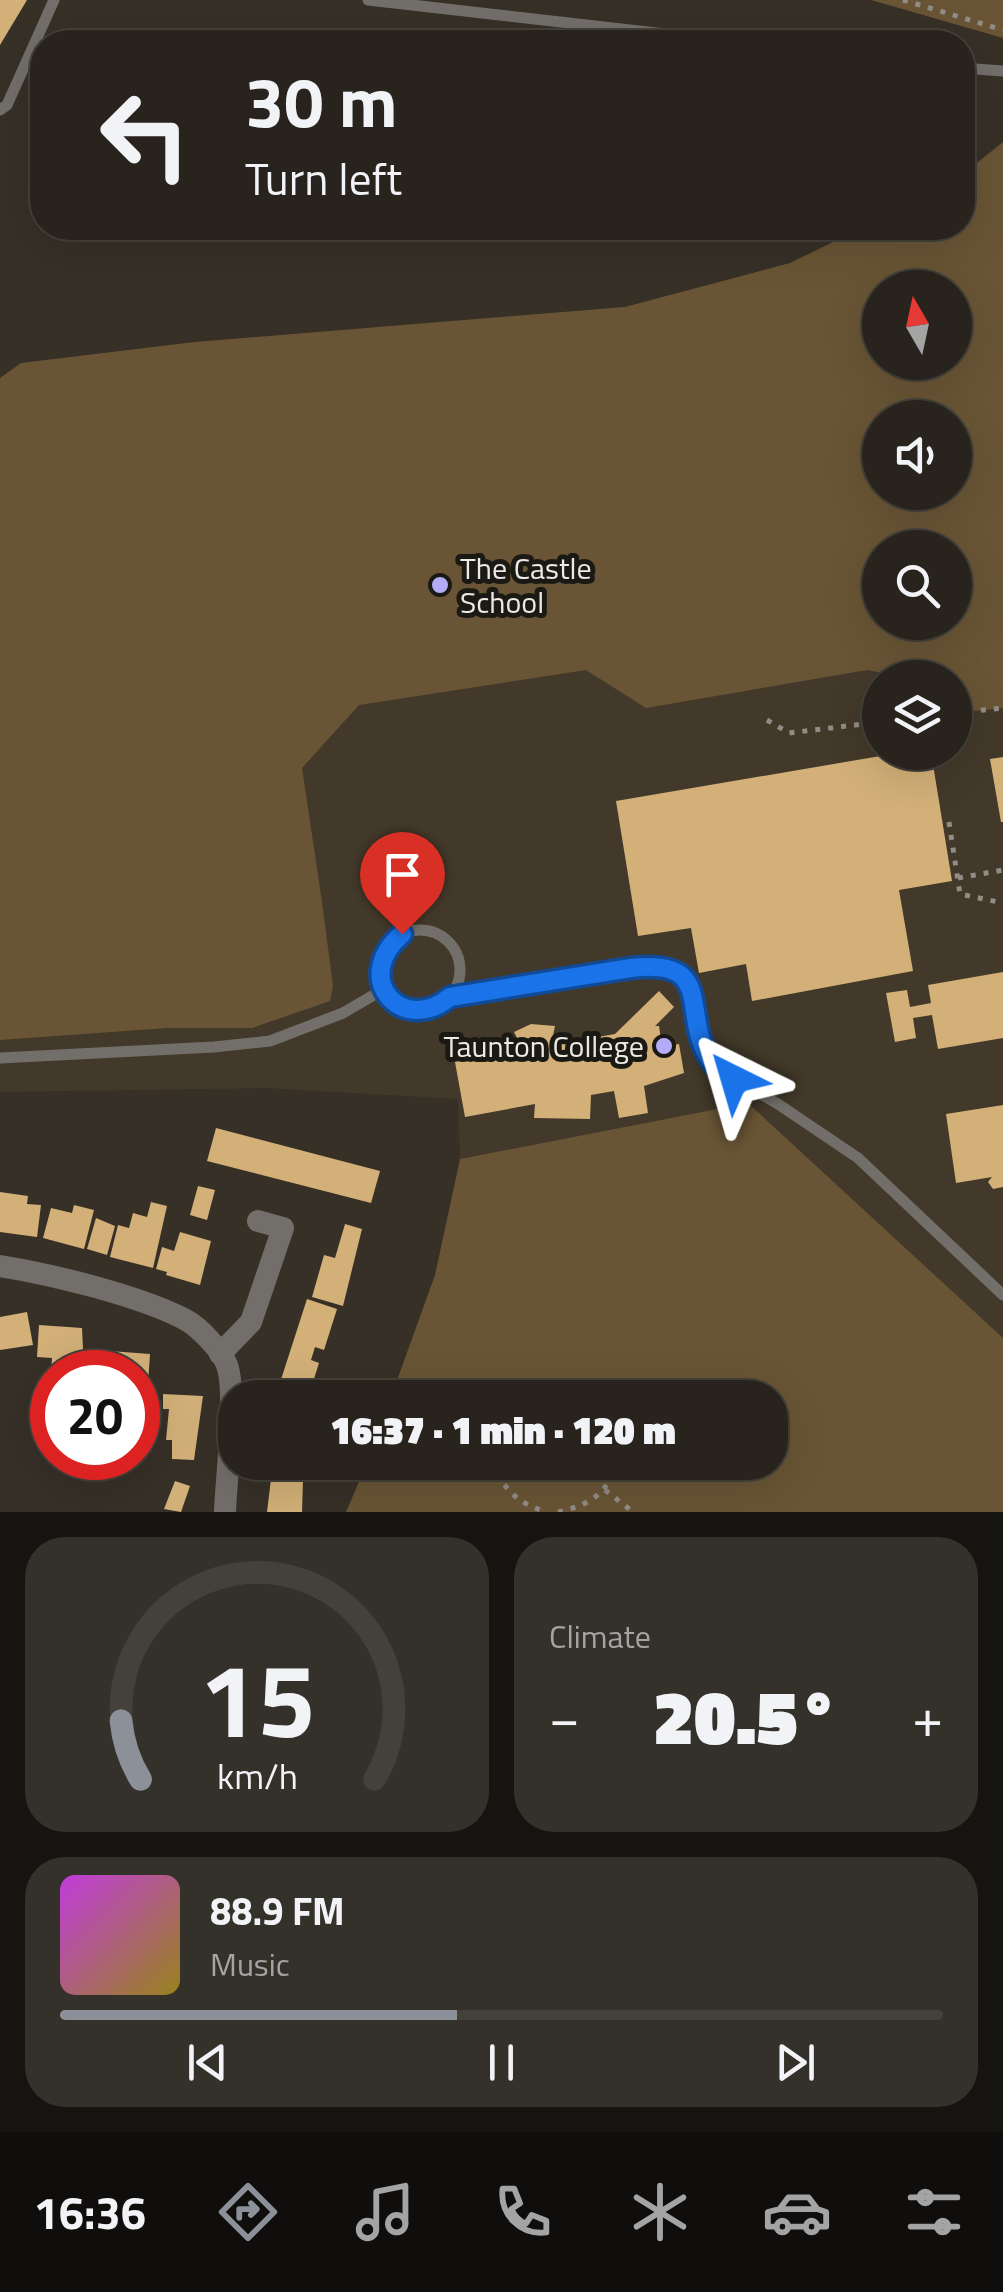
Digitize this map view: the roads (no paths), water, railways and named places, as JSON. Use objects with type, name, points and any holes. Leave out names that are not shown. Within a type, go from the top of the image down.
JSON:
[{"type":"street","points":[[220,1354],[251,1322],[283,1228],[258,1221]]},
{"type":"street","points":[[0,1266],[141,1301],[190,1322],[220,1354],[227,1365],[231,1396],[225,1512]]},
{"type":"lane","points":[[40,30],[54,0]]},
{"type":"lane","points":[[368,0],[630,30]]},
{"type":"lane","points":[[0,110],[6,105],[30,52]]},
{"type":"lane","points":[[975,69],[1003,71]]},
{"type":"lane","points":[[430,931],[452,946],[460,975],[450,997],[439,1006],[415,1010],[402,1007],[384,989],[380,976],[380,961],[386,948],[402,934],[430,931]]},
{"type":"lane","points":[[450,997],[655,965],[674,971],[690,983],[707,1056],[718,1069],[858,1158],[1003,1295]]},
{"type":"lane","points":[[0,1058],[214,1048],[270,1041],[342,1014],[384,989]]},
{"type":"place","name":"The Castle School","points":[[440,585]]},
{"type":"place","name":"Taunton College","points":[[664,1046]]}]
